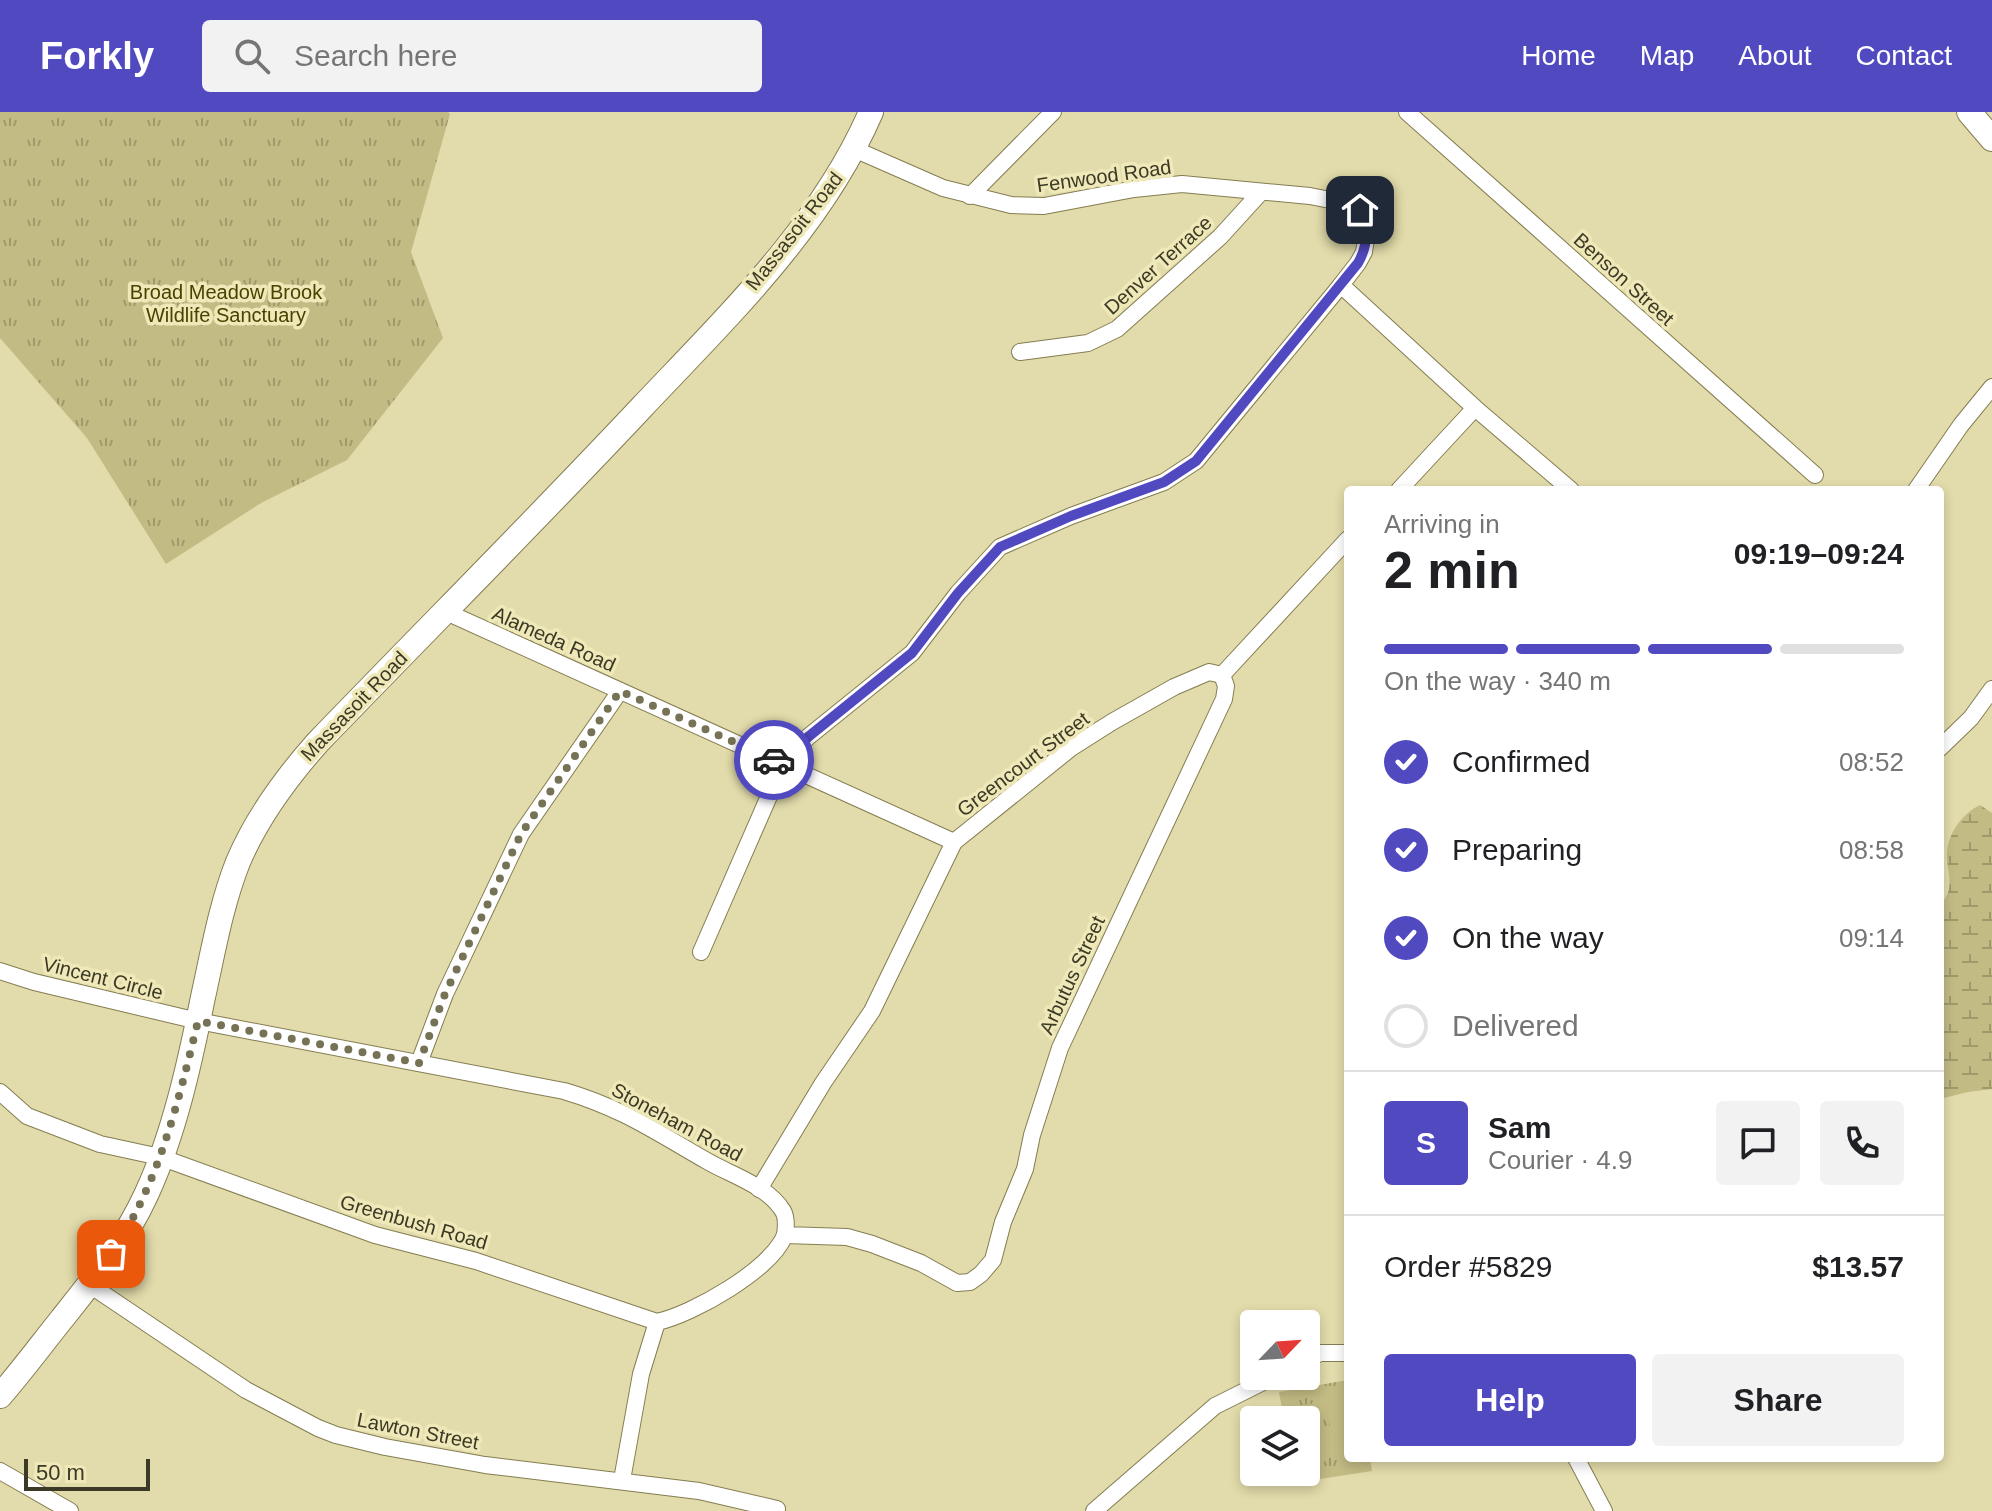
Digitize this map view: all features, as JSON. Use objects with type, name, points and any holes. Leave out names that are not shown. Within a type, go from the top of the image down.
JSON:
[{"type":"main road","name":"Massasoit Road","points":[[0,1396],[90,1285],[146,1195],[181,1091],[224,907],[237,865],[253,830],[297,766],[726,318],[826,198],[871,112]]},
{"type":"main road","points":[[1969,112],[1992,139]]},
{"type":"street","points":[[970,196],[1053,112]]},
{"type":"street","name":"Benson Street","points":[[1407,112],[1815,475]]},
{"type":"street","name":"Fenwood Road","points":[[854,149],[926,181],[970,196],[1029,207],[1166,185],[1202,184],[1329,199],[1351,205],[1360,210],[1366,229],[1364,252],[1341,285]]},
{"type":"street","name":"Denver Terrace","points":[[1020,352],[1088,343],[1117,329],[1220,237],[1261,192]]},
{"type":"street","points":[[701,952],[783,764],[808,737],[912,653],[968,581],[1000,547],[1071,516],[1164,482],[1196,461],[1341,285],[1475,408],[1566,486]]},
{"type":"street","points":[[1919,486],[1992,387]]},
{"type":"street","points":[[1403,486],[1475,408]]},
{"type":"street","points":[[1222,675],[1344,543]]},
{"type":"street","name":"Alameda Road","points":[[444,611],[954,842]]},
{"type":"street","name":"Greencourt Street","points":[[759,1189],[823,1083],[872,1011],[954,842],[1071,748],[1112,722],[1174,687],[1209,672],[1222,675]]},
{"type":"street","name":"Arbutus Street","points":[[785,1235],[847,1237],[921,1263],[957,1283],[970,1282],[993,1260],[1003,1222],[1025,1169],[1032,1135],[1060,1048],[1224,699],[1226,686],[1222,675]]},
{"type":"street","points":[[1944,744],[1971,718],[1992,689]]},
{"type":"street","points":[[419,1063],[445,994],[521,834],[620,691]]},
{"type":"street","name":"Vincent Circle","points":[[0,971],[198,1021]]},
{"type":"street","name":"Stoneham Road","points":[[198,1021],[564,1091],[592,1099],[654,1128],[759,1189],[783,1211],[785,1235]]},
{"type":"street","name":"Greenbush Road","points":[[0,1092],[27,1116],[100,1144],[160,1157],[375,1235],[476,1261],[657,1322]]},
{"type":"street","points":[[622,1480],[641,1374],[657,1322],[686,1313],[731,1286],[774,1255],[785,1235]]},
{"type":"street","name":"Lawton Street","points":[[90,1285],[246,1390],[318,1428],[385,1447],[485,1465],[699,1491],[777,1509]]},
{"type":"street","points":[[1320,1353],[1344,1353]]},
{"type":"street","points":[[1094,1511],[1215,1406],[1247,1390]]},
{"type":"street","points":[[1578,1462],[1604,1511]]},
{"type":"street","points":[[0,1471],[70,1511]]},
{"type":"green space","name":"Broad Meadow Brook Wildlife Sanctuary","points":[[0,112],[448,112],[450,114],[411,252],[443,338],[347,460],[261,503],[166,564],[87,438],[0,338]]},
{"type":"green space","points":[[1980,805],[1992,813],[1992,1089],[1944,1098],[1944,900],[1949,889],[1947,851],[1958,824]]},
{"type":"green space","points":[[1344,1381],[1344,1462],[1371,1462],[1372,1471],[1320,1479],[1320,1406],[1282,1406],[1279,1392],[1320,1390],[1320,1385]]},
{"type":"green space","points":[[1344,1398],[1344,1459],[1335,1460],[1326,1401]]},
{"type":"green space","points":[[1320,1432],[1325,1462],[1320,1463]]},
{"type":"way so far","points":[[111,1254],[146,1195],[181,1091],[198,1021],[419,1063],[445,994],[521,834],[620,691],[774,760]]},
{"type":"route","points":[[774,760],[783,764],[808,737],[912,653],[958,593],[1000,547],[1071,516],[1164,482],[1206,452],[1352,273],[1364,252],[1366,239],[1360,210]]}]
